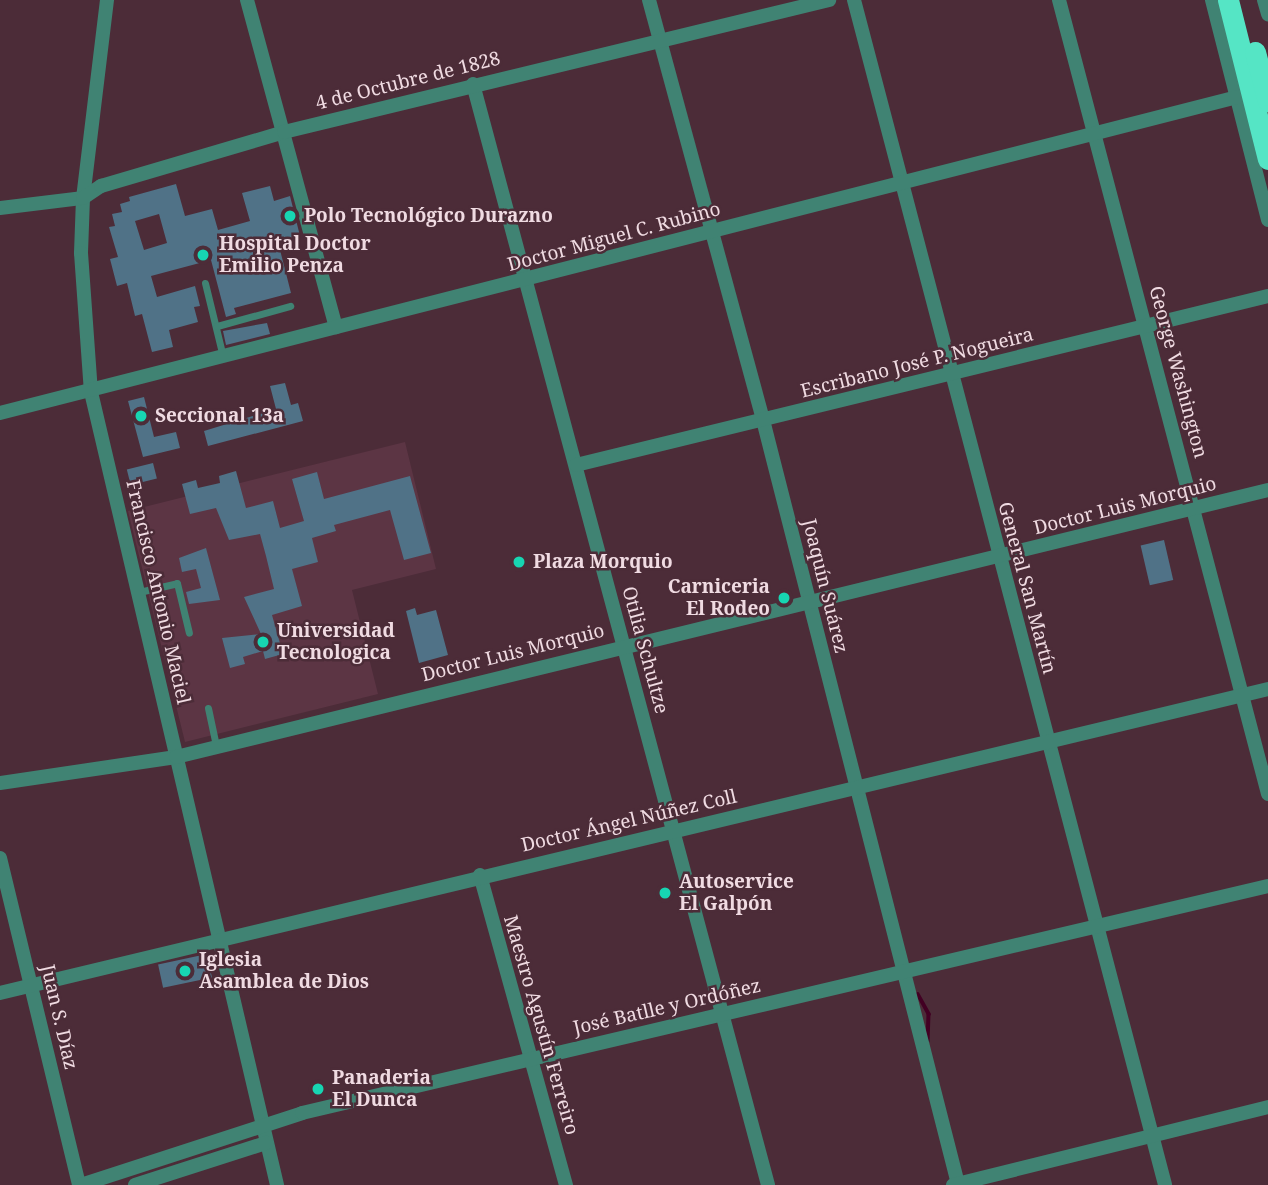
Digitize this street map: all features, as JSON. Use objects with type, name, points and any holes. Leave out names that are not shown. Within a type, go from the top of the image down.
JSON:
[{"type":"highway","points":[[1228,0],[1268,159]]},
{"type":"highway","points":[[1242,0],[1268,101]]},
{"type":"street","name":"Francisco Antonio Maciel","points":[[107,0],[83,198],[81,254],[91,392],[277,1185]]},
{"type":"street","points":[[247,0],[336,327]]},
{"type":"street","name":"Joaquín Suárez","points":[[649,0],[709,232],[763,420],[905,972],[956,1184]]},
{"type":"street","name":"4 de Octubre de 1828","points":[[0,208],[83,198],[101,186],[284,132],[473,84],[829,0]]},
{"type":"street","name":"General San Martín","points":[[855,0],[1165,1185]]},
{"type":"street","name":"George Washington","points":[[1059,0],[1096,132],[1268,794]]},
{"type":"street","points":[[1212,0],[1268,220]]},
{"type":"street","points":[[1264,0],[1268,14]]},
{"type":"street","name":"Otilia Schultze","points":[[473,84],[720,1014],[768,1185]]},
{"type":"street","name":"Doctor Miguel C. Rubino","points":[[0,413],[526,281],[903,180],[1237,97]]},
{"type":"street","name":"Escribano José P. Nogueira","points":[[576,465],[1268,296]]},
{"type":"street","name":"Doctor Luis Morquio","points":[[0,783],[176,757],[1268,490]]},
{"type":"street","name":"Doctor Ángel Núñez Coll","points":[[0,993],[480,875],[1268,689]]},
{"type":"street","name":"Juan S. Díaz","points":[[0,858],[80,1185]]},
{"type":"street","name":"Maestro Agustín Ferreiro","points":[[480,875],[566,1185]]},
{"type":"street","name":"José Batlle y Ordóñez","points":[[135,1185],[265,1136],[285,1118],[529,1058],[1268,886]]},
{"type":"street","points":[[956,1184],[1268,1107]]},
{"type":"street","name":"José Batlle y Ordóñez","points":[[80,1185],[265,1136]]},
{"type":"lane","points":[[205,283],[224,358]]},
{"type":"lane","points":[[217,326],[290,306]]},
{"type":"lane","points":[[139,592],[177,583],[189,633]]},
{"type":"lane","points":[[208,708],[216,747]]},
{"type":"shaded area","name":"Universidad Tecnologica","points":[[405,442],[436,569],[352,590],[378,694],[185,742],[128,511]]},
{"type":"building","points":[[176,184],[185,216],[212,209],[218,230],[250,221],[242,193],[270,186],[274,201],[290,196],[300,236],[278,242],[291,293],[234,308],[236,314],[226,317],[211,260],[151,276],[157,297],[195,286],[200,306],[194,307],[198,322],[169,330],[173,347],[152,352],[142,314],[135,316],[127,283],[117,286],[110,259],[118,257],[109,227],[115,226],[112,214],[122,212],[120,204],[130,201],[129,197]],"holes":[[[159,214],[167,243],[144,250],[135,221]]]},
{"type":"building","points":[[267,323],[270,334],[226,345],[223,331]]},
{"type":"building","points":[[285,383],[291,405],[298,403],[303,421],[208,446],[204,431],[276,409],[270,386]]},
{"type":"building","name":"Seccional 13a","points":[[144,397],[154,437],[176,432],[180,448],[143,457],[128,401]]},
{"type":"building","points":[[153,463],[157,479],[131,485],[127,470]]},
{"type":"building","points":[[236,471],[246,508],[273,501],[280,528],[304,521],[292,479],[317,472],[324,499],[410,476],[431,553],[404,560],[390,510],[334,525],[336,531],[312,538],[318,562],[292,569],[302,606],[272,615],[283,654],[265,659],[263,651],[243,657],[245,664],[230,668],[222,638],[261,634],[244,597],[274,589],[266,556],[260,534],[229,540],[216,508],[190,514],[182,484],[196,480],[198,488],[220,483],[219,476]]},
{"type":"building","points":[[1164,540],[1173,580],[1150,585],[1141,545]]},
{"type":"building","points":[[206,548],[220,600],[189,604],[186,592],[201,588],[196,569],[182,572],[179,558]]},
{"type":"building","points":[[415,608],[417,615],[436,610],[448,655],[419,663],[406,611]]},
{"type":"building","name":"Iglesia Asamblea de Dios","points":[[207,954],[212,977],[163,988],[158,964]]},
{"type":"waterway","points":[[918,994],[929,1014],[928,1041]]},
{"type":"place","name":"Polo Tecnológico Durazno","points":[[290,216]]},
{"type":"place","name":"Hospital Doctor Emilio Penza","points":[[203,255]]},
{"type":"place","name":"Seccional 13a","points":[[141,416]]},
{"type":"place","name":"Plaza Morquio","points":[[519,562]]},
{"type":"place","name":"Carniceria El Rodeo","points":[[784,598]]},
{"type":"place","name":"Universidad Tecnologica","points":[[263,642]]},
{"type":"place","name":"Autoservice El Galpón","points":[[665,893]]},
{"type":"place","name":"Iglesia Asamblea de Dios","points":[[185,971]]},
{"type":"place","name":"Panaderia El Dunca","points":[[318,1089]]}]
